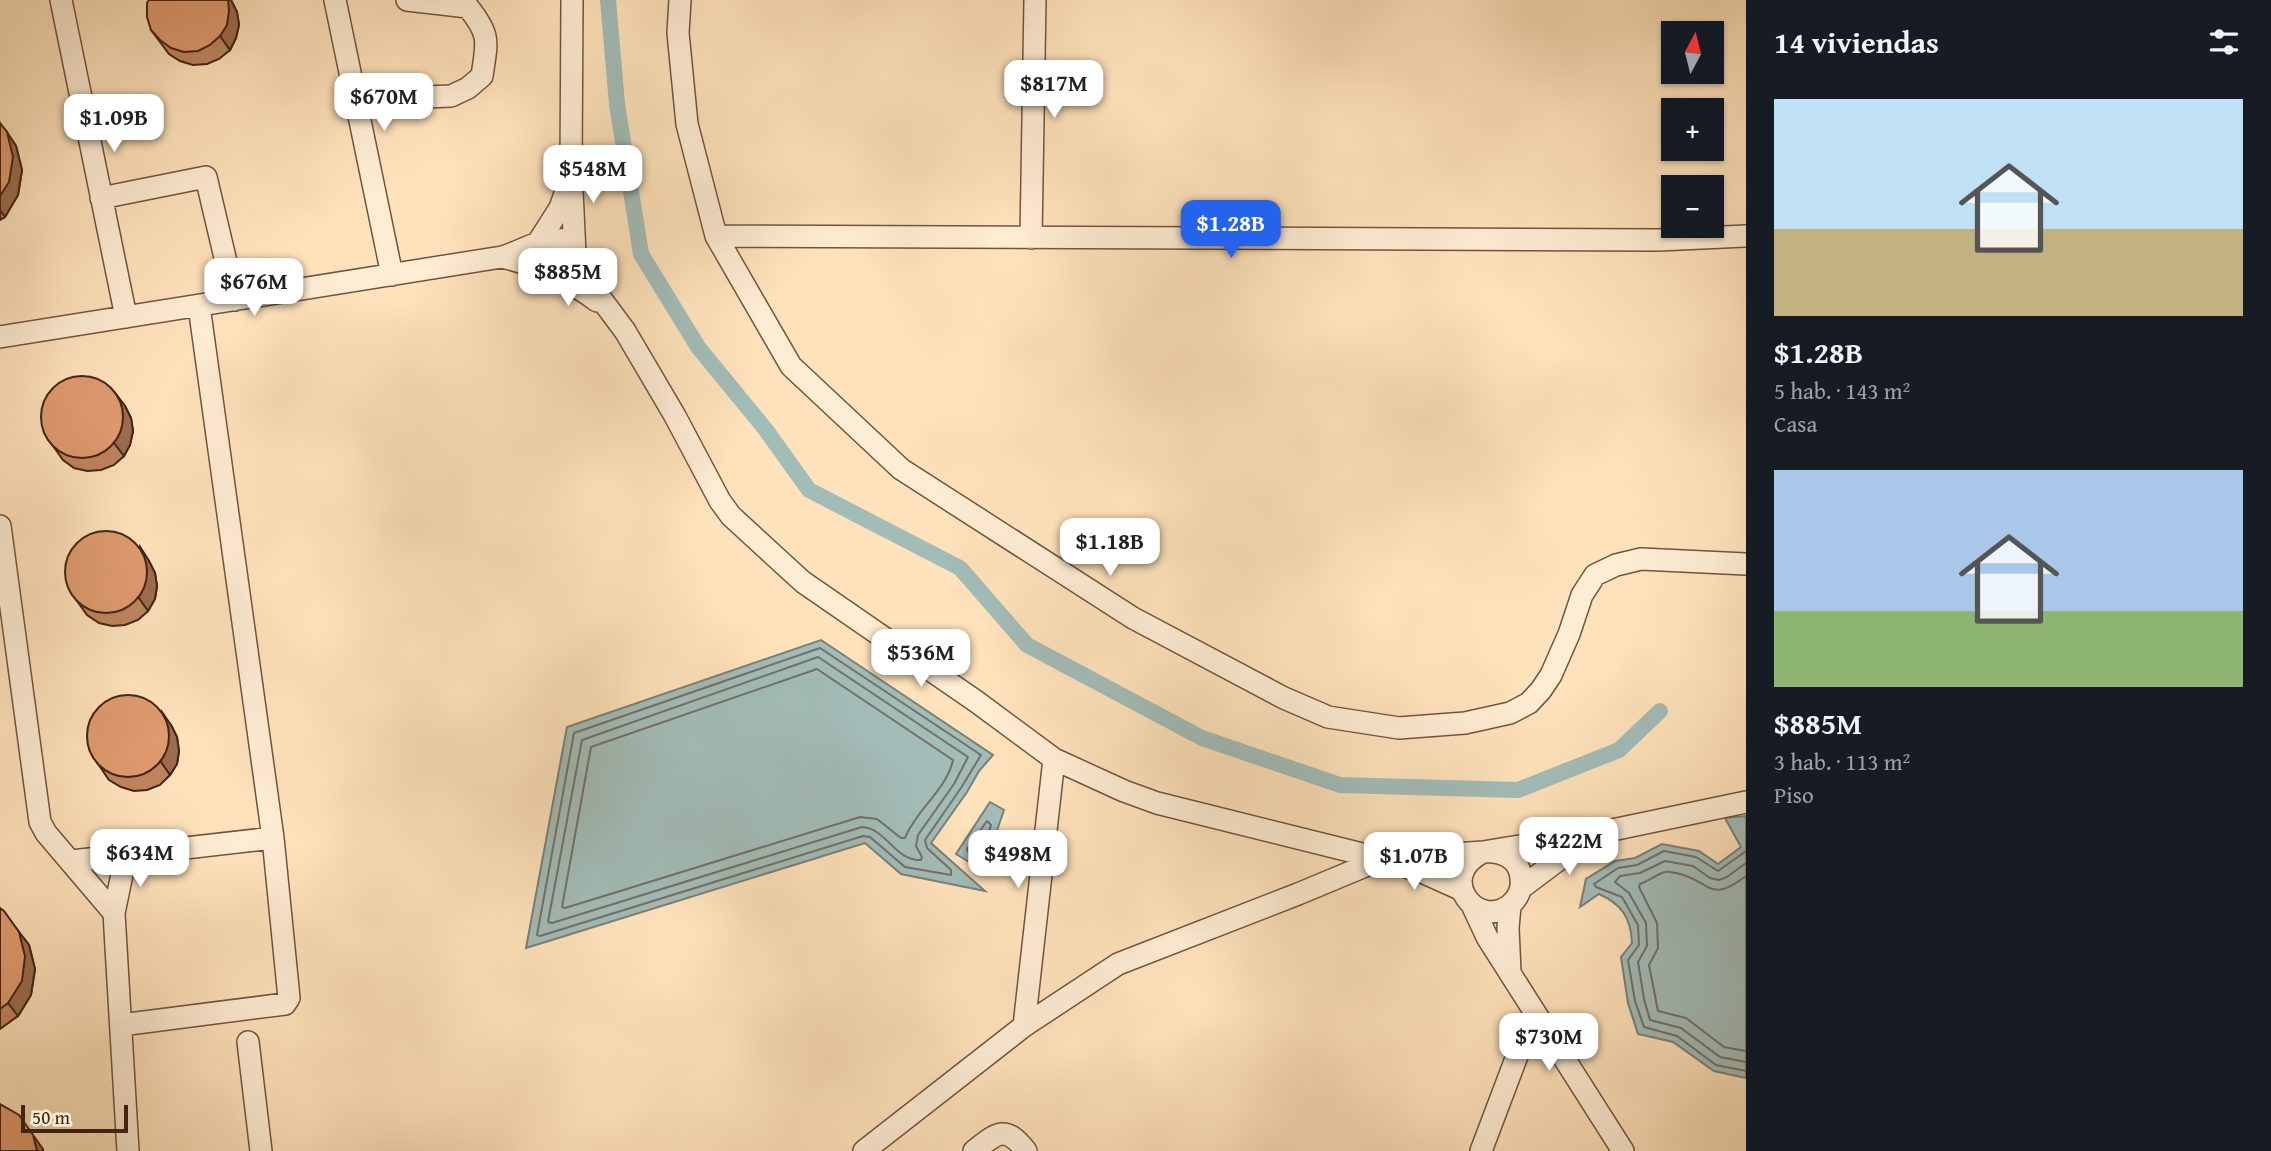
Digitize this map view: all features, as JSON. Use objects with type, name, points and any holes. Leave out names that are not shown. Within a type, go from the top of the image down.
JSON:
[{"type":"street","points":[[61,0],[126,317]]},
{"type":"street","points":[[335,0],[392,275]]},
{"type":"street","points":[[356,104],[401,98],[451,96],[468,88],[482,76],[486,48],[484,28],[468,8],[407,0]]},
{"type":"street","points":[[572,0],[571,169],[575,251],[587,280],[625,331],[669,405],[720,501],[731,516],[803,582],[1054,758],[1124,791],[1157,803],[1382,859],[1422,872],[1467,897],[1484,911],[1497,911],[1593,834]]},
{"type":"street","points":[[680,0],[678,33],[687,124],[716,236],[791,366],[901,469],[1133,618],[1284,698],[1328,717],[1399,728],[1465,723],[1510,713],[1530,703],[1550,675],[1569,634],[1582,595],[1595,575],[1616,565],[1640,559],[1746,564]]},
{"type":"street","points":[[1031,238],[1035,0]]},
{"type":"street","points":[[547,272],[539,258],[539,241],[560,208],[571,169]]},
{"type":"street","points":[[102,198],[206,177],[235,300]]},
{"type":"street","points":[[716,236],[1658,240],[1746,236]]},
{"type":"street","points":[[0,337],[502,257],[553,238],[575,251]]},
{"type":"street","points":[[547,272],[560,272],[575,251]]},
{"type":"street","points":[[502,257],[547,272],[590,296],[610,311]]},
{"type":"street","points":[[121,1025],[285,1004],[289,998],[273,838],[199,306]]},
{"type":"street","points":[[0,526],[40,822],[46,833],[114,913]]},
{"type":"street","points":[[1024,1026],[1054,758]]},
{"type":"street","points":[[1623,1151],[1487,937],[1467,897],[1461,878],[1464,867],[1472,857],[1483,852],[1593,834],[1746,802]]},
{"type":"street","points":[[72,861],[273,838]]},
{"type":"street","points":[[864,1151],[1024,1026],[1118,964],[1382,859],[1493,851],[1512,859],[1522,877],[1508,928],[1510,974]]},
{"type":"street","points":[[126,855],[114,913],[128,1151]]},
{"type":"street","points":[[1480,1151],[1534,1011]]},
{"type":"street","points":[[248,1042],[261,1151]]},
{"type":"street","points":[[974,1151],[993,1136],[1004,1134],[1015,1137],[1026,1151]]},
{"type":"water","points":[[821,640],[993,755],[979,771],[931,843],[985,891],[901,874],[865,843],[526,948],[567,727]]},
{"type":"water","points":[[990,802],[1004,810],[992,845],[974,865],[956,854]]},
{"type":"water","points":[[1746,816],[1746,1078],[1714,1071],[1673,1042],[1638,1034],[1628,1003],[1621,957],[1632,943],[1627,919],[1619,907],[1599,894],[1580,907],[1586,879],[1615,861],[1635,858],[1662,844],[1699,851],[1718,864],[1741,847],[1725,818]]},
{"type":"building","points":[[149,0],[228,0],[227,25],[210,45],[198,51],[184,52],[171,48],[151,30],[147,17]]},
{"type":"building","points":[[0,123],[7,132],[13,157],[9,182],[0,196]]},
{"type":"building","points":[[82,376],[98,379],[111,388],[120,401],[123,417],[120,433],[111,446],[98,455],[82,458],[66,455],[53,446],[44,433],[41,417],[44,401],[53,388],[66,379]]},
{"type":"building","points":[[106,531],[122,534],[135,543],[144,556],[147,572],[144,588],[135,601],[122,610],[106,613],[90,610],[77,601],[68,588],[65,572],[68,556],[77,543],[90,534]]},
{"type":"building","points":[[128,695],[144,698],[157,707],[166,720],[169,736],[166,752],[157,765],[144,774],[128,777],[112,774],[99,765],[90,752],[87,736],[90,720],[99,707],[112,698]]},
{"type":"building","points":[[0,908],[19,932],[25,956],[22,981],[8,1003],[0,1009]]},
{"type":"building","points":[[0,1104],[19,1115],[33,1135],[37,1151],[0,1151]]},
{"type":"waterway","points":[[608,0],[617,104],[641,254],[698,347],[766,430],[809,490],[960,568],[1027,645],[1202,738],[1340,785],[1518,790],[1619,750],[1660,711]]}]
